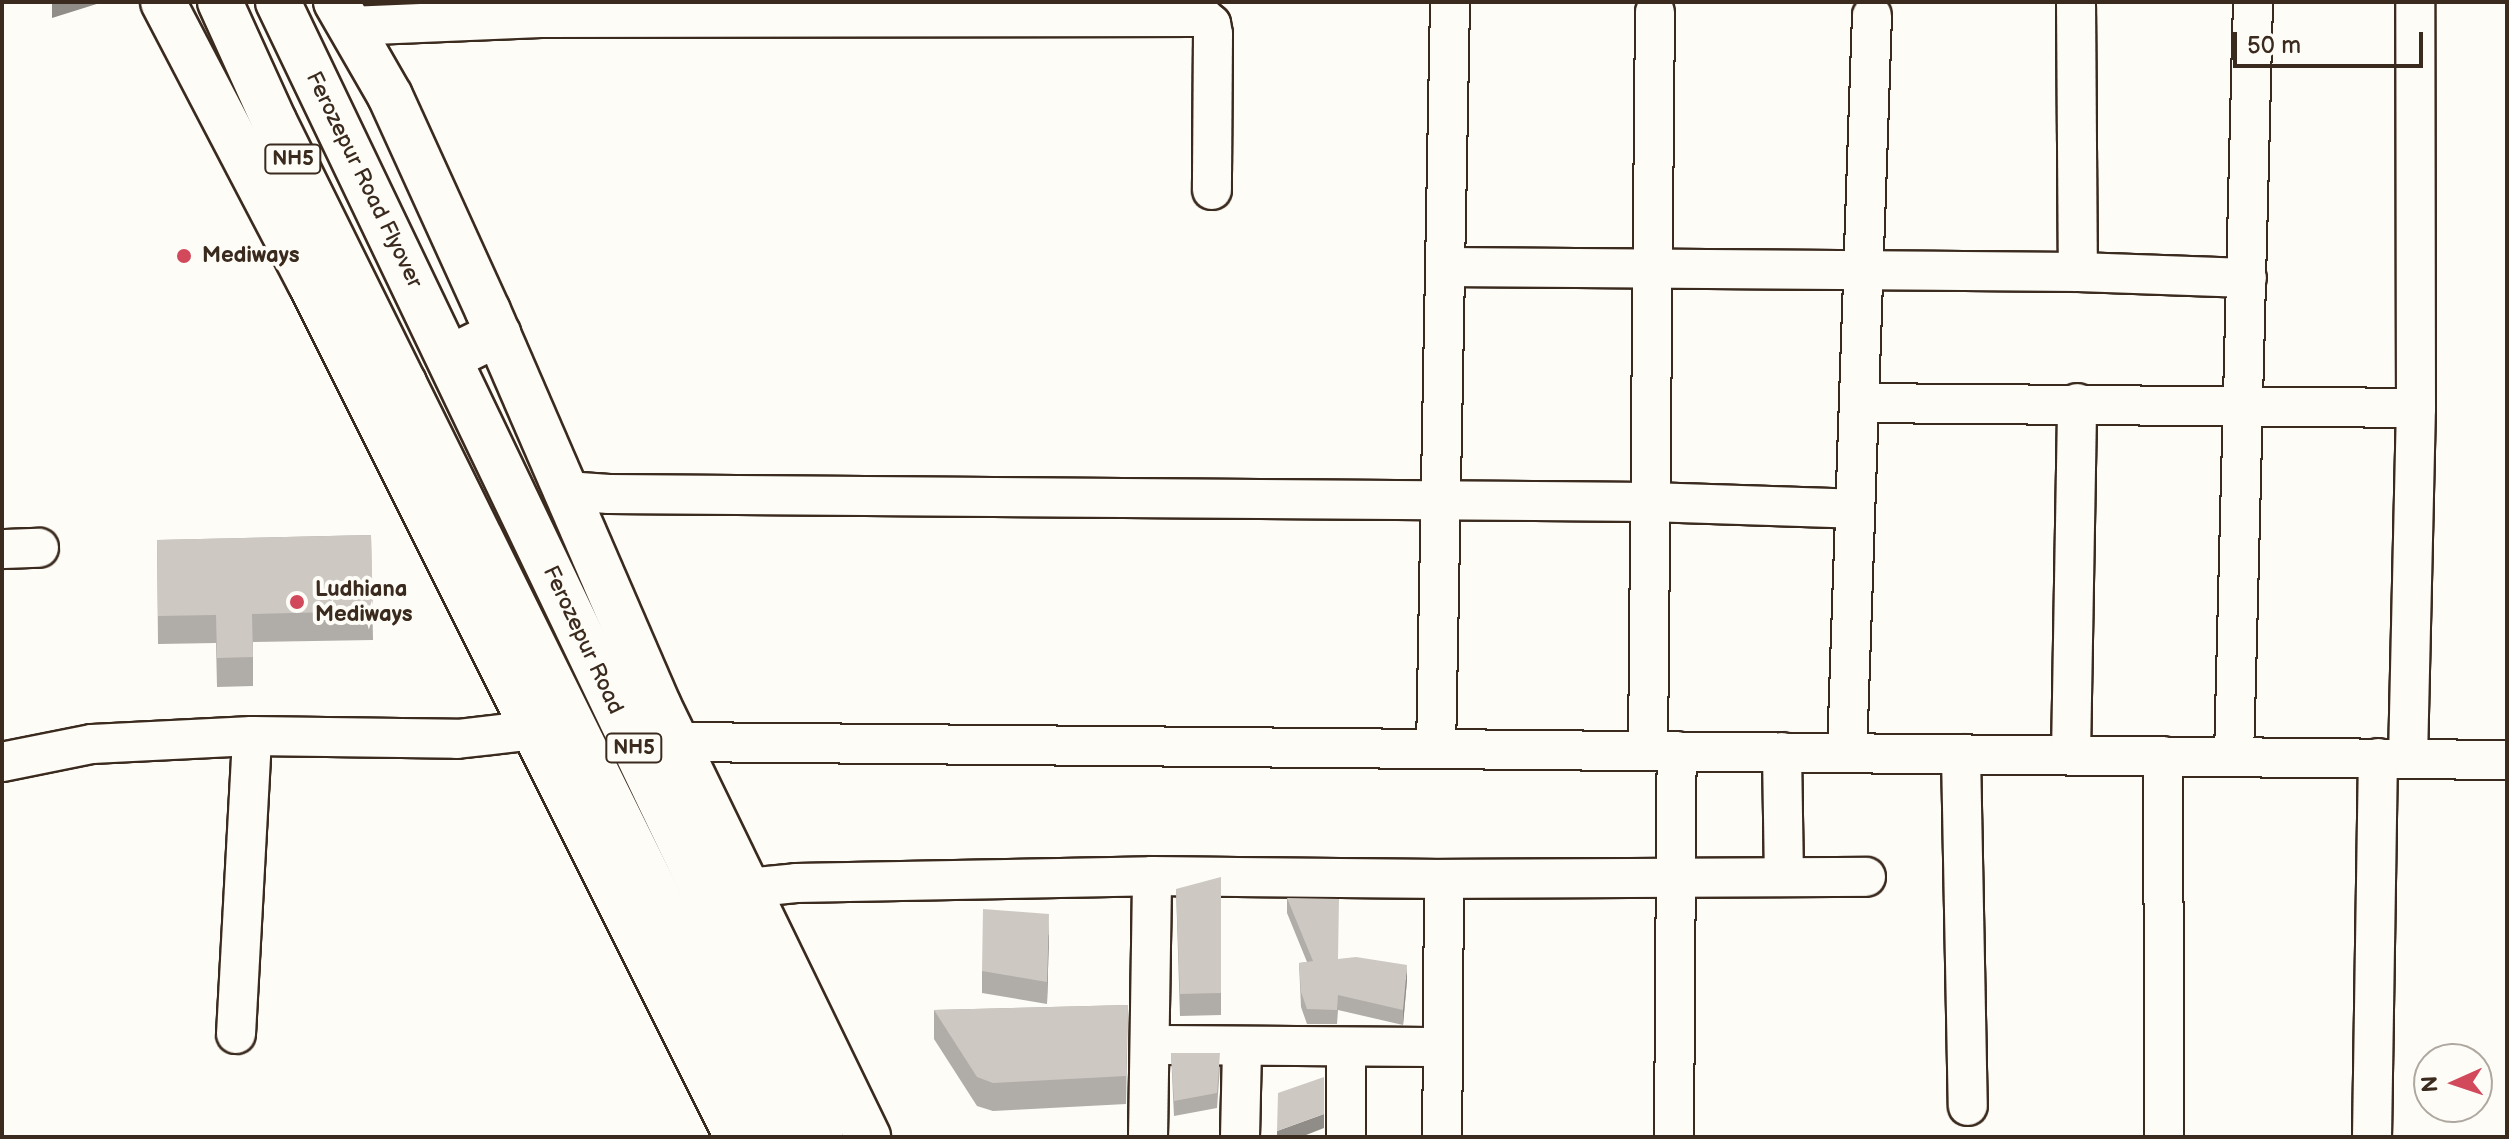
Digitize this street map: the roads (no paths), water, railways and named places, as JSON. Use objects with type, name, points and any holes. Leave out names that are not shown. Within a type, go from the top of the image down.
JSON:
[{"type":"main road","points":[[163,2],[387,392],[535,730],[737,1137]]},
{"type":"main road","name":"NH5","points":[[220,2],[274,121],[387,392]]},
{"type":"main road","name":"Ferozepur Road Flyover","points":[[278,2],[449,358]]},
{"type":"main road","points":[[343,14],[390,96],[677,742],[868,1137]]},
{"type":"main road","points":[[449,358],[498,334]]},
{"type":"main road","name":"Ferozepur Road","points":[[449,358],[821,1137]]},
{"type":"main road","name":"Ferozepur Road","points":[[387,392],[777,1137]]},
{"type":"street","points":[[1436,749],[1450,2]]},
{"type":"street","points":[[2076,2],[2078,272]]},
{"type":"street","points":[[2234,757],[2253,2]]},
{"type":"street","points":[[2372,1137],[2416,408],[2415,2]]},
{"type":"street","points":[[1655,12],[1649,502],[1662,751],[1676,878],[1674,1137]]},
{"type":"street","points":[[343,14],[541,18],[1203,17],[1211,24],[1213,34],[1212,190]]},
{"type":"street","points":[[1847,753],[1872,15]]},
{"type":"street","points":[[1445,267],[2078,272],[2247,278]]},
{"type":"street","points":[[1859,403],[2242,404],[2416,408]]},
{"type":"street","points":[[2071,755],[2077,403]]},
{"type":"street","points":[[566,491],[1649,502],[1855,509]]},
{"type":"street","points":[[2,762],[92,744],[252,736],[457,739],[535,730]]},
{"type":"street","points":[[236,1034],[252,736]]},
{"type":"street","points":[[677,742],[2507,760]]},
{"type":"street","points":[[1782,752],[1784,877]]},
{"type":"street","points":[[1961,754],[1968,1106]]},
{"type":"street","points":[[2163,756],[2164,1137]]},
{"type":"street","points":[[1148,1137],[1152,876]]},
{"type":"street","points":[[747,888],[796,883],[1152,876],[1444,879],[1866,877]]},
{"type":"street","points":[[1442,1137],[1444,879]]},
{"type":"street","points":[[1150,1045],[1443,1047]]},
{"type":"street","points":[[1240,1137],[1242,1046]]},
{"type":"street","points":[[1346,1047],[1346,1137]]},
{"type":"place","name":"Mediways","points":[[184,256]]},
{"type":"place","name":"Ludhiana Mediways","points":[[297,602]]}]
